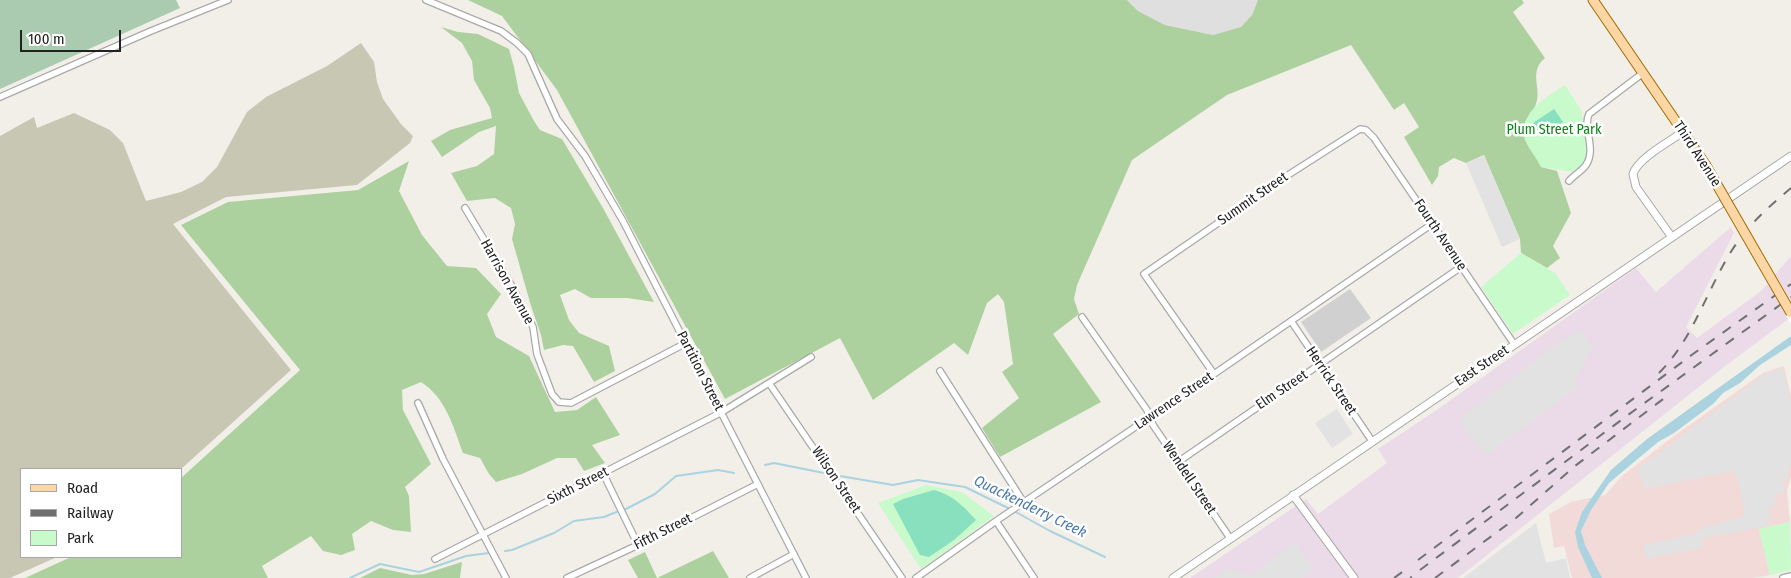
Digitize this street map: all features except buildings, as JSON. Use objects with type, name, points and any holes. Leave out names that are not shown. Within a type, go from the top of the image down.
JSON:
[{"type":"main road","name":"Third Avenue","points":[[1593,0],[1705,164],[1791,313]]},
{"type":"street","points":[[0,97],[151,31],[228,0]]},
{"type":"street","name":"Partition Street","points":[[426,0],[491,26],[517,43],[528,54],[557,119],[591,167],[623,221],[806,578]]},
{"type":"street","points":[[1569,182],[1586,164],[1589,157],[1590,137],[1587,117],[1589,114],[1643,72]]},
{"type":"street","name":"Fourth Avenue","points":[[1364,129],[1374,138],[1514,344]]},
{"type":"street","name":"Summit Street","points":[[1214,374],[1144,274],[1285,177],[1353,133],[1364,129]]},
{"type":"street","points":[[1671,236],[1636,187],[1633,174],[1636,167],[1643,160],[1683,132]]},
{"type":"street","name":"East Street","points":[[1173,578],[1671,236],[1791,156]]},
{"type":"street","name":"Harrison Avenue","points":[[465,208],[513,288],[533,327],[537,354],[552,394],[559,402],[570,403],[686,343]]},
{"type":"street","name":"Lawrence Street","points":[[916,578],[996,521],[1432,224]]},
{"type":"street","name":"Elm Street","points":[[1178,462],[1461,267]]},
{"type":"street","name":"Wendell Street","points":[[1082,317],[1147,410],[1153,426],[1230,538]]},
{"type":"street","name":"Herrick Street","points":[[1291,321],[1372,441]]},
{"type":"street","name":"Sixth Street","points":[[434,559],[722,412],[811,357]]},
{"type":"street","points":[[940,371],[1022,505]]},
{"type":"street","name":"Wilson Street","points":[[770,383],[902,578]]},
{"type":"street","points":[[418,403],[443,459],[506,578]]},
{"type":"street","points":[[603,473],[638,545]]},
{"type":"street","name":"Fifth Street","points":[[567,578],[638,545],[758,484]]},
{"type":"street","points":[[1293,495],[1354,578]]},
{"type":"street","points":[[996,521],[1034,578]]},
{"type":"street","points":[[750,578],[794,554]]},
{"type":"street","points":[[1783,578],[1791,576]]},
{"type":"shaded area","points":[[1127,0],[1263,0],[1257,3],[1252,15],[1241,27],[1213,35],[1165,25],[1138,11]]},
{"type":"shaded area","points":[[361,43],[374,62],[377,82],[383,99],[401,124],[413,136],[410,143],[357,185],[226,197],[173,224],[291,370],[182,468],[20,468],[20,558],[55,558],[10,578],[0,578],[0,136],[34,117],[37,128],[74,113],[110,130],[123,143],[146,201],[181,192],[202,182],[217,167],[247,112],[266,97],[327,66]]},
{"type":"shaded area","points":[[1484,155],[1520,239],[1502,247],[1466,163]]},
{"type":"shaded area","points":[[1731,227],[1734,233],[1686,327],[1697,338],[1761,291],[1791,256],[1791,317],[1724,367],[1458,578],[1190,578],[1306,499],[1318,514],[1387,463],[1378,449],[1438,409],[1636,268],[1656,292]]},
{"type":"shaded area","points":[[1350,289],[1371,318],[1321,352],[1301,322]]},
{"type":"shaded area","points":[[1580,330],[1594,346],[1575,382],[1578,387],[1486,456],[1461,423],[1464,415],[1550,349]]},
{"type":"shaded area","points":[[1784,366],[1791,397],[1791,476],[1787,491],[1790,522],[1759,529],[1770,575],[1753,578],[1572,578],[1564,546],[1554,548],[1549,514],[1571,502],[1605,495],[1622,476],[1674,436],[1763,373]]},
{"type":"shaded area","points":[[1783,368],[1791,404],[1791,464],[1786,481],[1783,481],[1785,490],[1774,495],[1776,505],[1770,506],[1769,525],[1702,539],[1703,547],[1647,559],[1643,545],[1695,534],[1707,526],[1740,518],[1745,513],[1737,477],[1733,471],[1645,489],[1638,469],[1764,375]]},
{"type":"shaded area","points":[[1337,409],[1353,434],[1332,448],[1315,423]]},
{"type":"shaded area","points":[[1536,523],[1546,563],[1566,558],[1570,578],[1463,578]]},
{"type":"shaded area","points":[[1295,542],[1314,569],[1304,578],[1214,578],[1227,569],[1252,575]]},
{"type":"green space","points":[[0,0],[176,0],[180,8],[0,89]]},
{"type":"green space","points":[[468,0],[1127,0],[1138,11],[1165,25],[1213,35],[1241,27],[1252,15],[1258,0],[1522,0],[1524,3],[1513,12],[1545,58],[1540,63],[1536,74],[1538,92],[1536,104],[1525,122],[1541,167],[1557,171],[1571,213],[1553,246],[1560,258],[1547,268],[1521,253],[1520,239],[1484,155],[1466,163],[1454,158],[1439,167],[1438,176],[1432,185],[1404,137],[1419,127],[1404,103],[1394,110],[1351,45],[1227,95],[1132,160],[1077,285],[1074,299],[1079,314],[1053,334],[1101,402],[1000,457],[982,428],[1019,398],[1002,372],[1013,364],[1004,302],[998,294],[987,303],[968,355],[954,343],[873,400],[840,338],[725,399],[557,90],[502,16]]},
{"type":"green space","points":[[441,27],[458,32],[478,34],[509,49],[519,93],[534,121],[540,130],[562,139],[603,208],[654,302],[627,298],[591,298],[575,289],[560,295],[569,320],[579,333],[609,346],[615,371],[594,382],[573,346],[563,345],[544,350],[512,239],[515,224],[511,208],[495,198],[467,201],[451,173],[477,166],[494,154],[496,126],[479,132],[442,157],[431,141],[450,130],[492,118],[490,108],[474,80],[472,61],[462,43]]},
{"type":"green space","name":"Plum Street Park","points":[[1565,85],[1581,110],[1587,143],[1584,164],[1574,172],[1541,167],[1524,137],[1526,119],[1531,112],[1544,99]]},
{"type":"green space","points":[[1554,109],[1563,122],[1542,136],[1533,123]]},
{"type":"green space","points":[[409,161],[399,191],[422,235],[447,266],[476,268],[501,294],[487,314],[496,337],[529,356],[555,412],[577,410],[596,397],[620,435],[592,445],[605,463],[584,471],[576,458],[557,458],[522,474],[496,482],[480,458],[463,453],[443,404],[421,382],[402,390],[403,410],[431,464],[405,487],[409,496],[411,532],[393,530],[371,521],[352,534],[355,550],[341,555],[323,551],[311,536],[262,566],[268,578],[25,578],[69,558],[182,558],[182,477],[300,370],[181,225],[228,202],[358,190]]},
{"type":"green space","points":[[1521,253],[1555,273],[1570,295],[1513,334],[1481,287]]},
{"type":"green space","points":[[926,485],[962,492],[994,516],[921,569],[878,503]]},
{"type":"green space","points":[[934,490],[952,498],[976,520],[954,540],[929,557],[920,555],[893,504],[903,499]]},
{"type":"green space","points":[[1790,522],[1791,570],[1770,575],[1759,529]]},
{"type":"green space","points":[[713,551],[729,578],[657,578]]},
{"type":"green space","points":[[645,552],[657,578],[638,578],[628,560]]},
{"type":"green space","points":[[462,562],[460,578],[360,578],[380,568],[412,575],[424,574]]},
{"type":"water","points":[[1791,336],[1791,345],[1760,365],[1740,383],[1723,393],[1713,404],[1674,433],[1658,442],[1609,483],[1591,510],[1581,531],[1585,545],[1602,578],[1592,578],[1578,547],[1575,532],[1582,512],[1611,470],[1647,439]]},
{"type":"pier","points":[[1711,165],[1791,301],[1791,324],[1702,171]]},
{"type":"waterway","name":"Quackenderry Creek","points":[[765,465],[774,463],[829,474]]},
{"type":"waterway","name":"Quackenderry Creek","points":[[624,510],[655,494],[676,476],[718,470],[734,473]]},
{"type":"waterway","name":"Quackenderry Creek","points":[[834,475],[893,485],[918,480],[965,487],[1010,509]]},
{"type":"waterway","name":"Quackenderry Creek","points":[[505,551],[554,533],[574,521],[604,517],[619,511]]},
{"type":"waterway","name":"Quackenderry Creek","points":[[1014,511],[1050,531],[1105,557]]},
{"type":"waterway","name":"Quackenderry Creek","points":[[350,578],[380,564],[419,572],[466,556],[489,553]]},
{"type":"railway","points":[[1659,373],[1689,332],[1720,270],[1735,245],[1757,219],[1791,188]]},
{"type":"railway","points":[[1418,560],[1693,354],[1791,284]]},
{"type":"railway","points":[[1420,570],[1628,415],[1791,297]]},
{"type":"railway","points":[[1435,578],[1516,518],[1575,466],[1671,393]]},
{"type":"railway","points":[[1394,578],[1409,567]]}]
